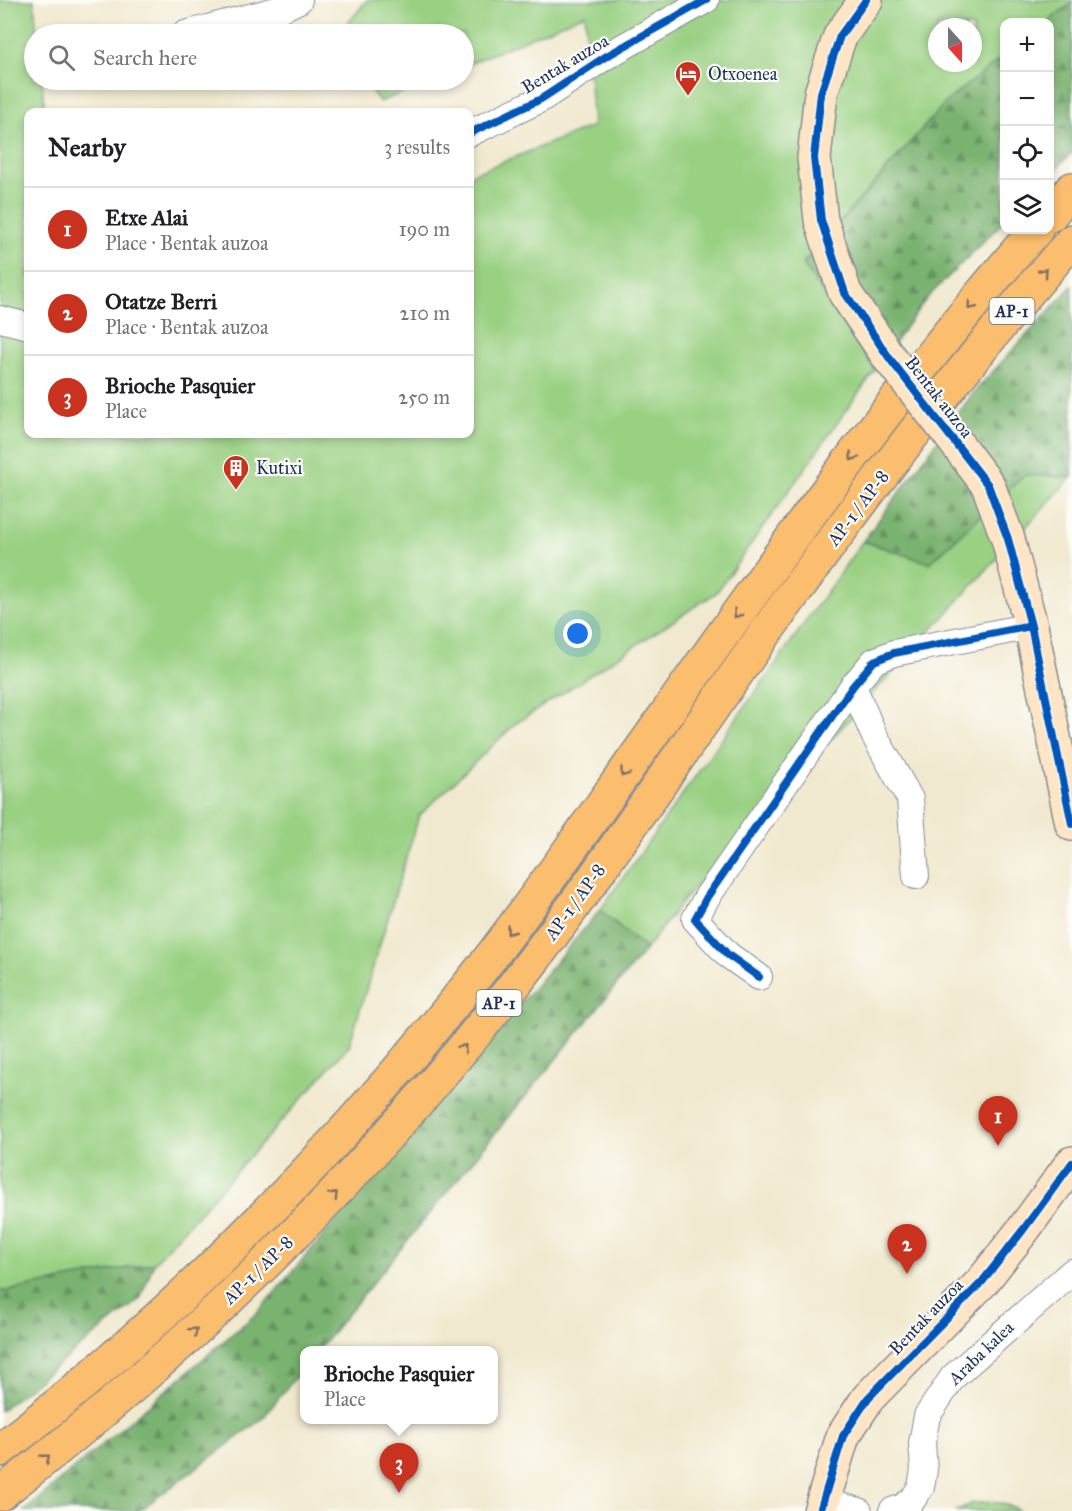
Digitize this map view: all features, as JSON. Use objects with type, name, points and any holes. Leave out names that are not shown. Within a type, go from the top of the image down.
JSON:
[{"type":"highway","points":[[1054,210],[1072,189]]},
{"type":"highway","name":"AP-1 / AP-8","points":[[0,1450],[163,1313],[231,1248],[353,1121],[422,1042],[538,894],[758,586],[888,410],[933,352],[1033,234]]},
{"type":"highway","name":"AP-1 / AP-8","points":[[0,1494],[114,1402],[186,1340],[322,1207],[449,1065],[566,915],[785,606],[953,381],[1072,241]]},
{"type":"street","points":[[222,24],[280,9],[299,0]]},
{"type":"street","name":"Bentak auzoa","points":[[474,131],[541,99],[604,57],[706,0]]},
{"type":"street","name":"Bentak auzoa","points":[[866,0],[840,36],[821,93],[814,158],[821,220],[845,293],[890,359],[988,485],[1008,539],[1031,627],[1072,824]]},
{"type":"street","points":[[0,319],[24,325]]},
{"type":"street","points":[[759,977],[728,955],[695,919],[707,897],[853,686],[874,661],[894,653],[1031,627]]},
{"type":"street","points":[[853,686],[874,735],[910,799],[916,876]]},
{"type":"street","name":"Bentak auzoa","points":[[821,1506],[843,1436],[868,1398],[982,1282],[1072,1163]]},
{"type":"street","name":"Araba kalea","points":[[892,1511],[903,1507],[913,1499],[921,1487],[924,1470],[922,1443],[927,1416],[953,1377],[1072,1272]]},
{"type":"street","points":[[821,1506],[859,1511]]},
{"type":"green space","points":[[0,0],[34,0],[36,24],[24,24],[24,90],[43,90],[45,108],[24,108],[24,438],[474,438],[474,173],[593,126],[585,14],[474,62],[474,24],[347,24],[367,0],[1072,0],[1072,3],[1052,18],[1000,18],[1000,59],[947,101],[803,263],[875,370],[716,593],[515,724],[419,816],[349,1046],[154,1263],[0,1292]]},
{"type":"green space","points":[[1072,3],[1072,153],[1054,171],[1054,18]]},
{"type":"green space","points":[[1000,59],[1000,225],[926,299],[875,370],[803,264],[947,101]]},
{"type":"green space","points":[[370,90],[408,90],[380,102]]},
{"type":"green space","points":[[1072,286],[1072,477],[1024,475],[930,563],[863,541],[974,392]]},
{"type":"green space","points":[[1025,475],[1071,478],[685,898],[646,949],[600,910],[863,541],[930,563]]},
{"type":"green space","points":[[600,910],[646,949],[321,1346],[300,1346],[300,1372],[262,1419],[139,1511],[24,1511],[258,1312]]},
{"type":"green space","points":[[154,1263],[140,1299],[0,1411],[0,1292]]},
{"type":"green space","points":[[994,1502],[1014,1507],[1019,1511],[955,1511],[973,1503]]},
{"type":"cycle path","points":[[474,131],[541,99],[605,57],[706,0]]},
{"type":"cycle path","points":[[866,0],[840,36],[821,93],[814,158],[821,220],[845,293],[890,359],[988,485],[1008,539],[1031,626],[1072,824]]},
{"type":"cycle path","points":[[759,977],[728,955],[695,919],[707,897],[853,686],[874,661],[894,653],[1031,626]]},
{"type":"cycle path","points":[[820,1511],[843,1436],[868,1398],[982,1282],[1072,1163]]},
{"type":"place","name":"Otxoenea","points":[[688,97]]},
{"type":"place","name":"Kutixi","points":[[236,491]]},
{"type":"place","name":"Etxe Alai","points":[[998,1146]]},
{"type":"place","name":"Otatze Berri","points":[[907,1274]]},
{"type":"place","name":"Brioche Pasquier","points":[[399,1493]]}]
